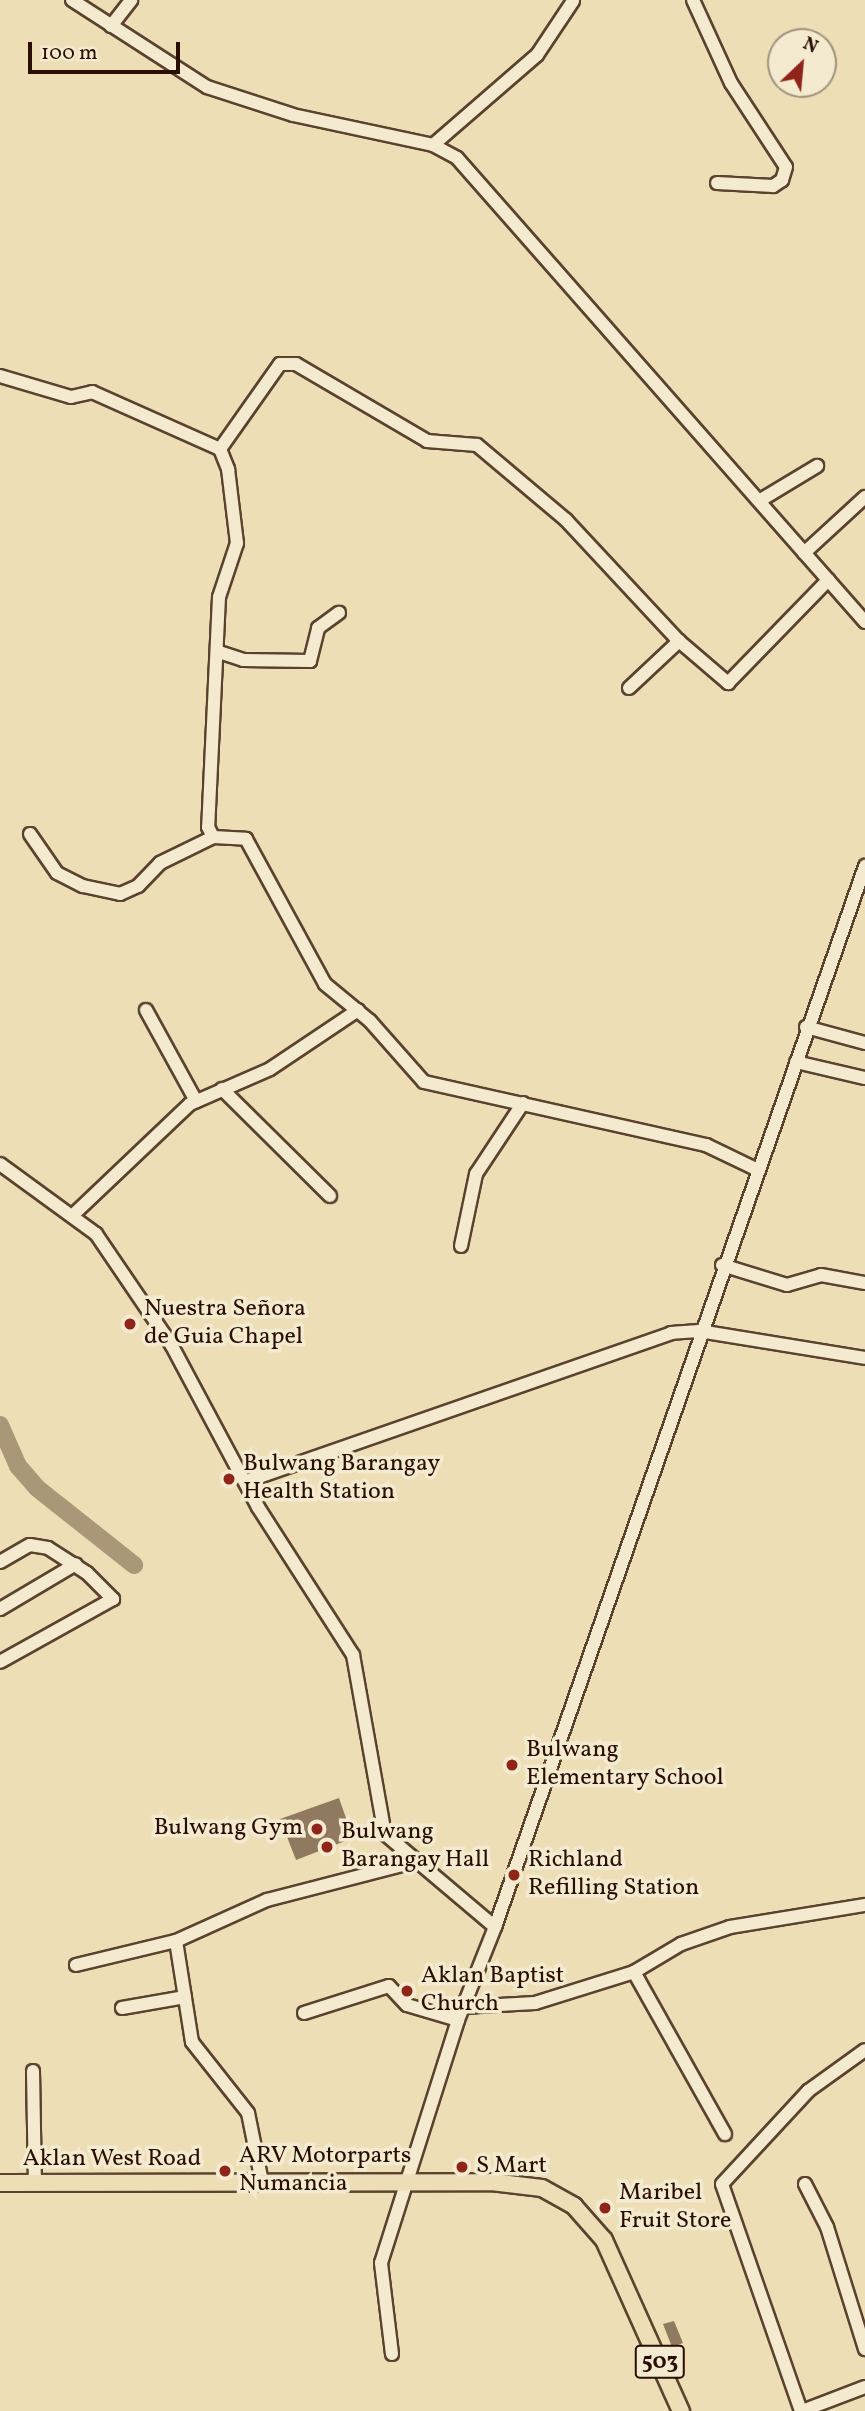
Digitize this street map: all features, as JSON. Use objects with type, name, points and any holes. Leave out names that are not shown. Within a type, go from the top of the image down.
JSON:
[{"type":"main road","name":"Aklan West Road","points":[[0,2183],[407,2182],[542,2188],[584,2216],[615,2262],[681,2411]]},
{"type":"street","points":[[72,0],[228,95],[293,115],[433,145],[457,158],[865,622]]},
{"type":"street","points":[[111,26],[131,0]]},
{"type":"street","points":[[693,0],[731,83],[786,167],[782,180],[773,186],[717,183]]},
{"type":"street","points":[[433,145],[537,55],[573,1]]},
{"type":"street","points":[[220,450],[280,364],[296,364],[427,441],[467,441],[489,454],[566,520],[679,641],[731,683],[828,580]]},
{"type":"street","points":[[0,376],[71,397],[92,392],[220,450],[228,469],[237,543],[219,597],[219,652],[208,827],[213,837]]},
{"type":"street","points":[[759,501],[817,466]]},
{"type":"street","points":[[804,552],[865,497]]},
{"type":"street","points":[[219,652],[243,660],[310,661],[318,628],[340,613]]},
{"type":"street","points":[[629,688],[679,641]]},
{"type":"street","points":[[30,834],[57,873],[83,886],[120,894],[138,887],[160,863],[213,837],[246,839],[325,984],[358,1010],[424,1082],[706,1145],[758,1170]]},
{"type":"street","points":[[392,2354],[381,2263],[461,2013],[495,1927],[722,1265],[865,866]]},
{"type":"street","points":[[146,1010],[196,1101]]},
{"type":"street","points":[[73,1215],[167,1122],[196,1101],[270,1069],[358,1010]]},
{"type":"street","points":[[806,1027],[865,1043]]},
{"type":"street","points":[[796,1062],[865,1078]]},
{"type":"street","points":[[222,1089],[330,1196]]},
{"type":"street","points":[[461,1246],[475,1174],[523,1103]]},
{"type":"street","points":[[0,1164],[96,1234],[172,1346],[247,1481],[353,1655],[385,1834],[414,1862],[495,1927]]},
{"type":"street","points":[[722,1265],[787,1284],[821,1275],[865,1283]]},
{"type":"street","points":[[247,1481],[644,1341],[699,1331],[865,1359]]},
{"type":"street","points":[[0,1562],[30,1545],[76,1564],[113,1599],[0,1662]]},
{"type":"street","points":[[0,1609],[76,1564]]},
{"type":"street","points":[[76,1965],[176,1941],[267,1900],[414,1862]]},
{"type":"street","points":[[304,2013],[388,1986],[407,2005],[461,2013],[535,2003],[634,1972],[681,1944],[730,1927],[865,1905]]},
{"type":"street","points":[[176,1941],[192,2042],[248,2113],[262,2182]]},
{"type":"street","points":[[634,1972],[725,2134]]},
{"type":"street","points":[[122,2008],[185,1997]]},
{"type":"street","points":[[865,2050],[808,2091],[722,2184],[802,2411],[865,2387]]},
{"type":"street","points":[[33,2071],[35,2183]]},
{"type":"street","points":[[805,2184],[827,2227],[865,2349]]},
{"type":"building","name":"Bulwang Gym","points":[[339,1798],[353,1838],[296,1860],[280,1819]]},
{"type":"building","points":[[674,2321],[683,2343],[672,2347],[663,2324]]},
{"type":"waterway","points":[[0,1425],[18,1466],[37,1488],[134,1565]]},
{"type":"place","name":"Nuestra Señora de Guia Chapel","points":[[130,1324]]},
{"type":"place","name":"Bulwang Barangay Health Station","points":[[229,1479]]},
{"type":"place","name":"Bulwang Elementary School","points":[[512,1765]]},
{"type":"place","name":"Bulwang Gym","points":[[317,1829]]},
{"type":"place","name":"Bulwang Barangay Hall","points":[[327,1847]]},
{"type":"place","name":"Richland Refilling Station","points":[[514,1875]]},
{"type":"place","name":"Aklan Baptist Church","points":[[407,1991]]},
{"type":"place","name":"S Mart","points":[[462,2167]]},
{"type":"place","name":"ARV Motorparts Numancia","points":[[225,2171]]},
{"type":"place","name":"Maribel Fruit Store","points":[[605,2208]]}]
